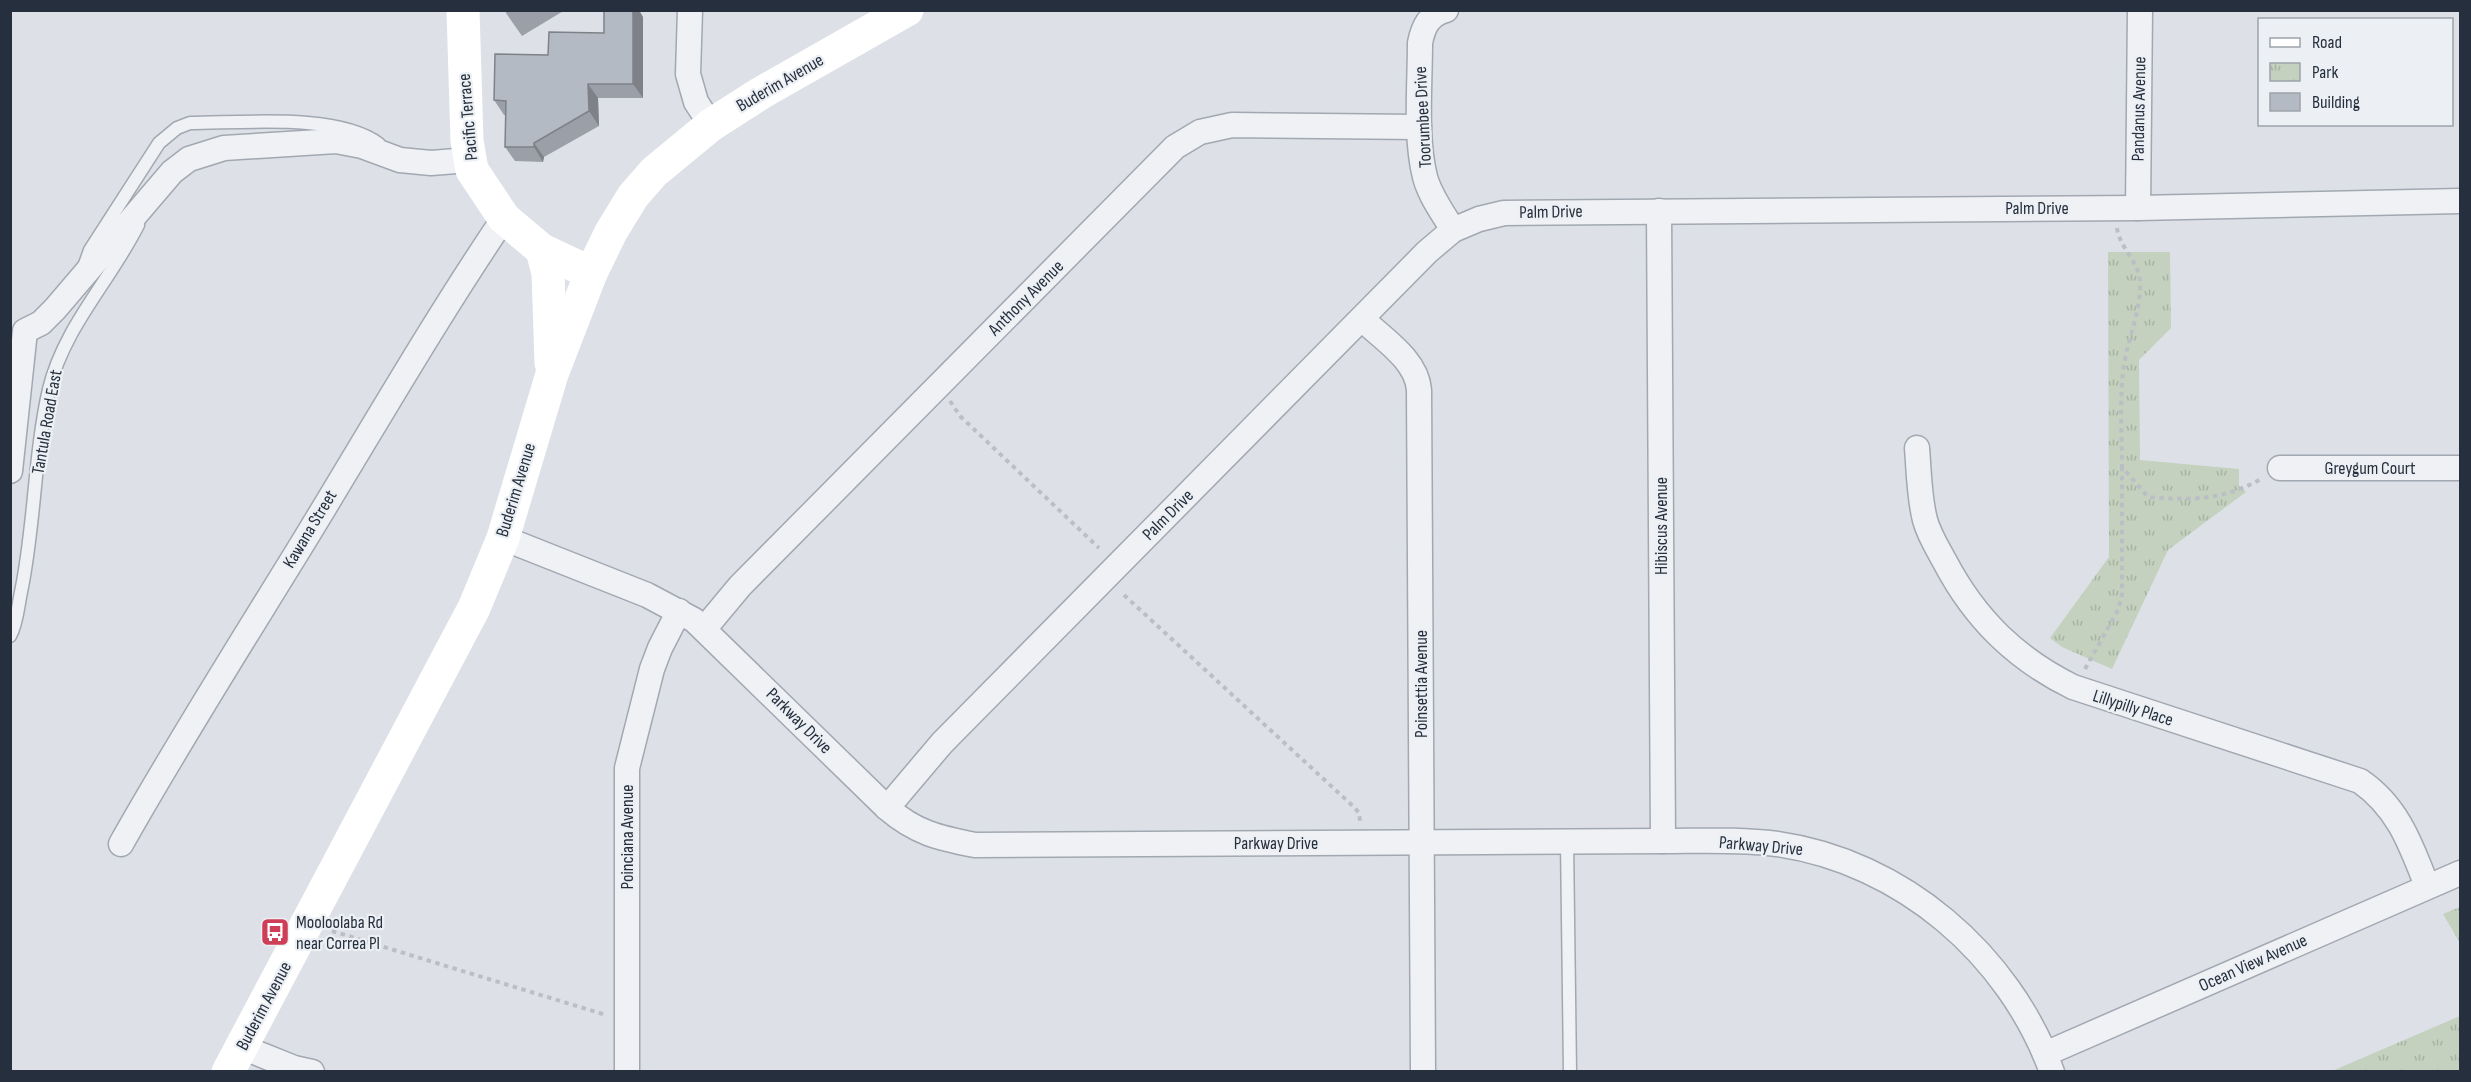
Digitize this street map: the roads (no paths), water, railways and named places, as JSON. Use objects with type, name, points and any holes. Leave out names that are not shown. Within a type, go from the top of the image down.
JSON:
[{"type":"main road","name":"Pacific Terrace","points":[[463,10],[465,118],[469,160],[477,178],[504,218],[542,250],[591,273]]},
{"type":"main road","name":"Buderim Avenue","points":[[235,1059],[474,608],[503,538],[552,374],[591,273],[611,232],[633,196],[654,172],[711,125],[761,93],[907,10]]},
{"type":"main road","points":[[542,250],[548,273],[552,374]]},
{"type":"street","points":[[690,10],[690,82],[696,102],[711,125]]},
{"type":"street","name":"Toorumbee Drive","points":[[1446,10],[1434,14],[1422,32],[1419,127],[1425,175],[1433,195],[1453,230]]},
{"type":"street","name":"Pandanus Avenue","points":[[2138,208],[2140,10]]},
{"type":"street","name":"Anthony Avenue","points":[[705,628],[740,586],[1175,147],[1200,132],[1233,125],[1419,127]]},
{"type":"street","name":"Tantula Road East","points":[[10,471],[18,333],[41,323],[172,172],[189,159],[224,148],[336,141],[362,146],[400,160],[431,163],[469,160]]},
{"type":"street","name":"Palm Drive","points":[[887,808],[942,743],[1427,252],[1453,230],[1479,219],[1504,213],[2138,208],[2460,201]]},
{"type":"street","name":"Hibiscus Avenue","points":[[1659,211],[1663,841]]},
{"type":"street","name":"Kawana Street","points":[[121,844],[183,733],[310,531],[452,295],[504,218]]},
{"type":"street","name":"Poinsettia Avenue","points":[[1362,319],[1409,364],[1419,383],[1423,1071]]},
{"type":"street","name":"Lillypilly Place","points":[[1917,448],[1926,522],[1953,578],[1969,603],[2002,640],[2048,675],[2073,687],[2360,781],[2373,790],[2397,817],[2427,886]]},
{"type":"street","name":"Greygum Court","points":[[2280,468],[2460,468]]},
{"type":"street","name":"Parkway Drive","points":[[503,538],[647,594],[705,628],[887,808],[902,821],[938,838],[975,845],[1567,841],[1776,844],[1823,854],[1846,862],[1883,879],[1934,911],[1968,940],[2013,994],[2031,1022],[2048,1063]]},
{"type":"street","name":"Poinciana Avenue","points":[[627,1071],[627,768],[652,669],[679,611]]},
{"type":"street","name":"Ocean View Avenue","points":[[2048,1063],[2427,886],[2460,873]]},
{"type":"street","points":[[235,1059],[312,1071]]},
{"type":"lane","name":"Tantula Road East","points":[[80,279],[90,250],[147,158],[168,134],[190,123],[309,123],[355,130],[368,136],[400,160]]},
{"type":"lane","name":"Tantula Road East","points":[[10,636],[25,573],[49,391],[57,359],[72,330],[125,251],[153,195]]},
{"type":"lane","points":[[1567,841],[1570,1071]]},
{"type":"place","name":"Mooloolaba Rd near Correa Pl","points":[[275,932]]}]
